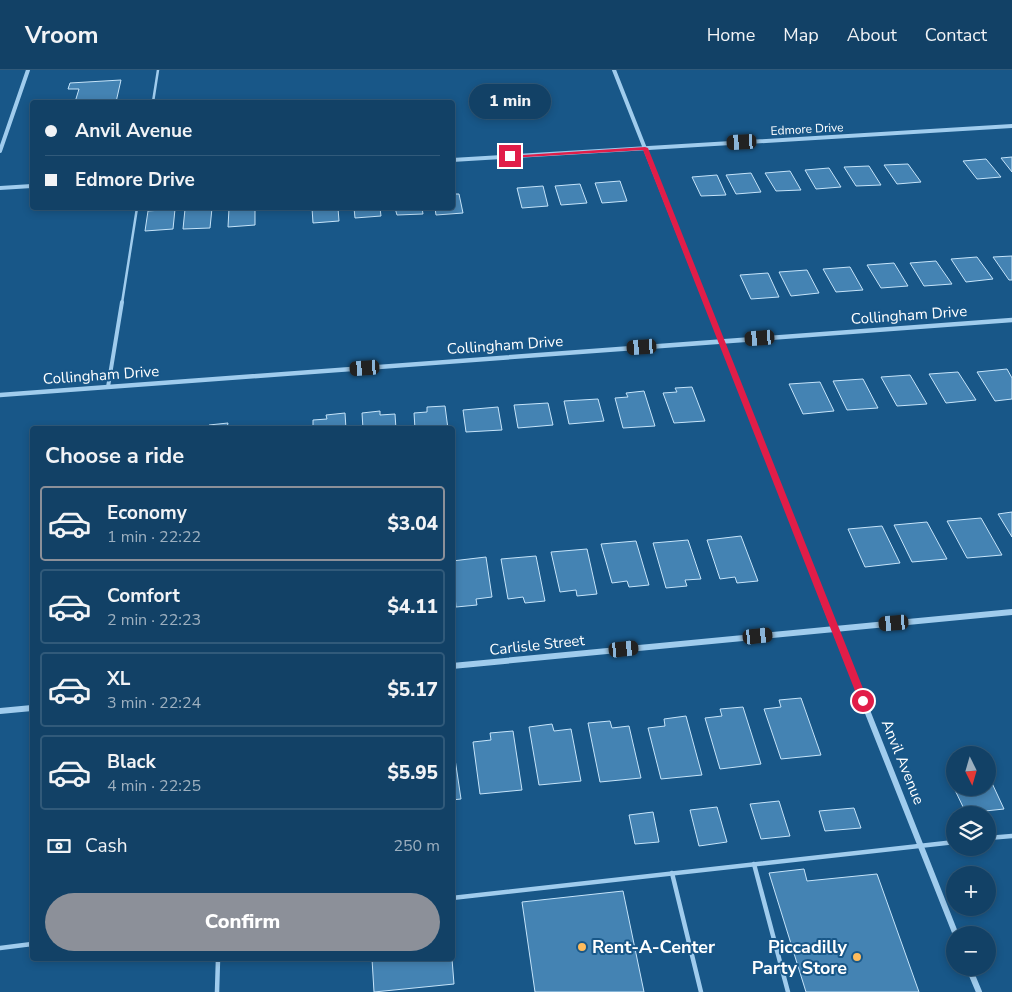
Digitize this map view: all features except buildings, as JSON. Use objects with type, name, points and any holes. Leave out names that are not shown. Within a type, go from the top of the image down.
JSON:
[{"type":"street","points":[[0,151],[28,70]]},
{"type":"street","name":"Anvil Avenue","points":[[614,70],[952,926]]},
{"type":"street","name":"Edmore Drive","points":[[455,160],[1012,126]]},
{"type":"street","points":[[0,188],[30,186]]},
{"type":"street","name":"Collingham Drive","points":[[0,395],[1012,320]]},
{"type":"street","name":"Carlisle Street","points":[[455,666],[1012,612]]},
{"type":"street","points":[[0,711],[30,708]]},
{"type":"street","points":[[972,976],[979,992]]},
{"type":"lane","points":[[153,100],[158,70]]},
{"type":"lane","points":[[108,387],[137,210]]},
{"type":"lane","points":[[996,837],[1012,836]]},
{"type":"lane","points":[[455,898],[946,843]]},
{"type":"lane","points":[[754,864],[788,992]]},
{"type":"lane","points":[[672,873],[701,992]]},
{"type":"lane","points":[[0,948],[30,944]]},
{"type":"lane","points":[[217,992],[218,961]]},
{"type":"place","name":"Rent-A-Center","points":[[582,947]]},
{"type":"place","name":"Piccadilly Party Store","points":[[857,957]]},
{"type":"route","points":[[510,156],[645,148],[863,701]]}]
